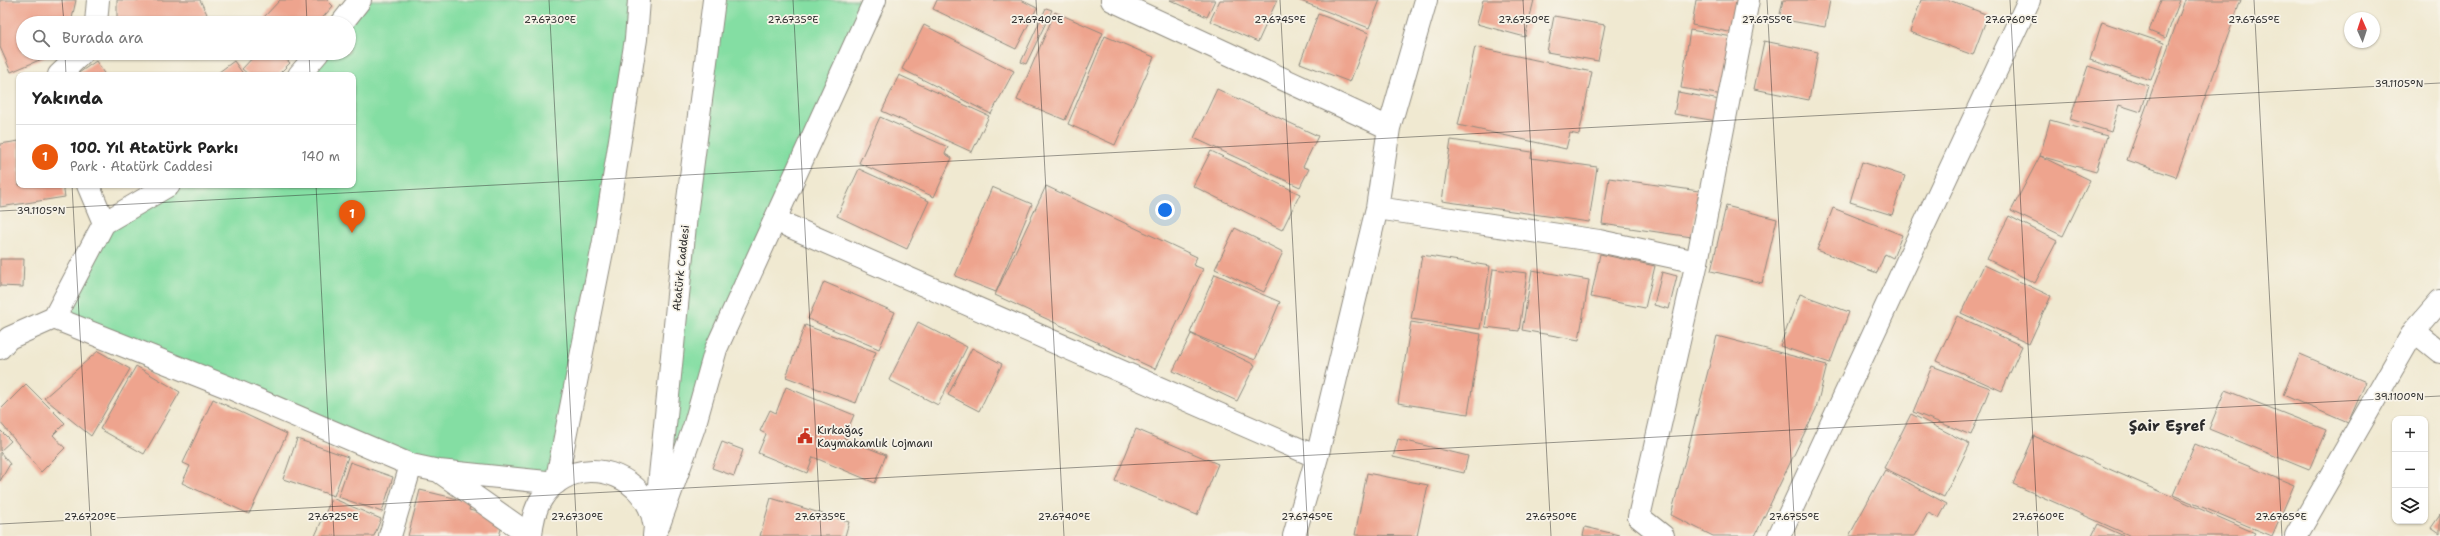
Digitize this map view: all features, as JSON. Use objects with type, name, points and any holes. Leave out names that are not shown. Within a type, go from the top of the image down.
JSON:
[{"type":"street","points":[[97,16],[98,0]]},
{"type":"street","points":[[347,16],[360,0]]},
{"type":"street","points":[[556,483],[604,241],[636,38],[639,0]]},
{"type":"street","name":"Atatürk Caddesi","points":[[654,536],[686,215],[714,0]]},
{"type":"street","points":[[654,536],[694,427],[716,349],[875,0]]},
{"type":"street","points":[[1112,0],[1389,128]]},
{"type":"street","points":[[1294,536],[1317,457],[1377,208],[1389,128],[1426,0]]},
{"type":"street","points":[[1663,536],[1639,517],[1697,262],[1748,0]]},
{"type":"street","points":[[1779,536],[2029,0]]},
{"type":"street","points":[[62,72],[75,60]]},
{"type":"street","points":[[302,72],[312,60]]},
{"type":"street","points":[[89,188],[104,223]]},
{"type":"street","points":[[0,348],[9,338],[54,318],[104,223],[164,188]]},
{"type":"street","points":[[1377,208],[1599,241],[1697,262]]},
{"type":"street","points":[[775,220],[1317,457]]},
{"type":"street","points":[[2296,536],[2414,331],[2440,300]]},
{"type":"street","points":[[54,318],[230,388],[411,465],[439,471],[556,483]]},
{"type":"street","points":[[2414,331],[2440,352]]},
{"type":"street","points":[[390,536],[411,465]]},
{"type":"street","points":[[439,471],[531,536],[533,516],[542,497],[556,483],[581,472],[594,470],[615,474],[633,485],[646,500],[654,520],[654,536]]},
{"type":"green space","points":[[364,0],[636,0],[554,480],[440,468],[58,316],[106,225],[170,188],[356,188],[356,72],[305,72],[315,60],[356,60],[356,16],[354,16]]},
{"type":"green space","points":[[714,0],[875,0],[716,349],[655,536]]},
{"type":"building","points":[[0,0],[76,0],[73,16],[16,16],[16,60],[39,60],[11,72],[0,47]]},
{"type":"building","points":[[117,0],[200,0],[207,14],[203,16],[117,16]]},
{"type":"building","points":[[280,0],[327,0],[333,6],[324,16],[265,16]]},
{"type":"building","points":[[937,0],[1021,0],[1037,8],[1016,49],[933,9]]},
{"type":"building","points":[[1170,0],[1215,0],[1207,17]]},
{"type":"building","points":[[1220,0],[1277,0],[1258,42],[1210,21]]},
{"type":"building","points":[[1298,0],[1380,0],[1369,28]]},
{"type":"building","points":[[1483,0],[1534,0],[1525,37],[1477,24]]},
{"type":"building","points":[[1696,0],[1740,0],[1734,33],[1692,25]]},
{"type":"building","points":[[1783,0],[1830,0],[1825,27],[1779,19]]},
{"type":"building","points":[[1921,0],[1949,0],[1988,15],[1973,55],[1910,32]]},
{"type":"building","points":[[2161,0],[2180,0],[2166,38],[2149,31]]},
{"type":"building","points":[[2185,0],[2241,0],[2176,177],[2127,160]]},
{"type":"building","points":[[1046,8],[1052,10],[1026,64],[1021,62]]},
{"type":"building","points":[[1055,12],[1103,33],[1065,120],[1017,100]]},
{"type":"building","points":[[1318,14],[1369,33],[1350,82],[1300,63]]},
{"type":"building","points":[[1554,16],[1605,25],[1598,61],[1547,52]]},
{"type":"building","points":[[2102,22],[2164,43],[2151,80],[2090,60]]},
{"type":"building","points":[[924,25],[1014,71],[991,114],[902,69]]},
{"type":"building","points":[[1690,30],[1733,37],[1723,95],[1681,88]]},
{"type":"building","points":[[1105,36],[1154,57],[1115,145],[1068,124]]},
{"type":"building","points":[[1764,41],[1818,52],[1809,100],[1754,89]]},
{"type":"building","points":[[1475,47],[1592,72],[1579,135],[1570,133],[1566,149],[1458,125]]},
{"type":"building","points":[[250,60],[287,60],[290,63],[281,72],[246,72],[242,69]]},
{"type":"building","points":[[96,61],[103,72],[80,72]]},
{"type":"building","points":[[234,61],[242,72],[219,72]]},
{"type":"building","points":[[2088,66],[2149,86],[2141,112],[2119,105],[2111,132],[2070,119]]},
{"type":"building","points":[[899,75],[989,116],[972,152],[882,111]]},
{"type":"building","points":[[1217,89],[1318,136],[1303,167],[1309,169],[1300,187],[1194,138]]},
{"type":"building","points":[[1678,92],[1720,100],[1717,121],[1674,114]]},
{"type":"building","points":[[880,117],[948,147],[945,154],[952,158],[934,197],[859,163]]},
{"type":"building","points":[[2050,120],[2107,136],[2096,172],[2040,156]]},
{"type":"building","points":[[1451,140],[1532,152],[1531,158],[1597,167],[1589,222],[1442,201]]},
{"type":"building","points":[[16,141],[16,188],[64,188],[65,197],[0,207],[0,144]]},
{"type":"building","points":[[1211,151],[1300,194],[1282,230],[1193,186]]},
{"type":"building","points":[[2040,156],[2090,180],[2063,236],[2011,211]]},
{"type":"building","points":[[1862,162],[1905,176],[1892,215],[1850,202]]},
{"type":"building","points":[[859,169],[929,201],[907,249],[837,216]]},
{"type":"building","points":[[1609,178],[1699,191],[1692,237],[1602,224]]},
{"type":"building","points":[[1046,186],[1197,257],[1193,265],[1203,269],[1155,369],[995,295]]},
{"type":"building","points":[[992,187],[1032,204],[996,292],[955,276]]},
{"type":"building","points":[[1726,206],[1777,219],[1762,283],[1711,271]]},
{"type":"building","points":[[1833,208],[1902,235],[1893,258],[1885,254],[1877,273],[1817,250]]},
{"type":"building","points":[[2009,216],[2057,241],[2035,283],[1987,259]]},
{"type":"building","points":[[1235,228],[1283,252],[1264,292],[1215,269]]},
{"type":"building","points":[[1600,254],[1655,266],[1645,308],[1591,297]]},
{"type":"building","points":[[1422,255],[1490,266],[1480,329],[1411,319]]},
{"type":"building","points":[[0,259],[24,259],[23,287],[0,286]]},
{"type":"building","points":[[1984,265],[2051,296],[2029,344],[1961,313]]},
{"type":"building","points":[[1493,269],[1527,273],[1519,331],[1485,327]]},
{"type":"building","points":[[1532,270],[1589,280],[1579,340],[1522,330]]},
{"type":"building","points":[[1662,272],[1677,276],[1669,309],[1654,305]]},
{"type":"building","points":[[1215,274],[1280,302],[1255,360],[1190,333]]},
{"type":"building","points":[[824,282],[895,312],[879,349],[808,319]]},
{"type":"building","points":[[1800,294],[1849,312],[1830,363],[1780,346]]},
{"type":"building","points":[[1957,316],[2022,346],[2002,391],[1936,361]]},
{"type":"building","points":[[918,322],[967,347],[938,405],[889,380]]},
{"type":"building","points":[[1411,322],[1481,334],[1468,414],[1398,403]]},
{"type":"building","points":[[805,325],[876,352],[856,403],[786,377]]},
{"type":"building","points":[[1191,334],[1255,365],[1237,401],[1173,371]]},
{"type":"building","points":[[1717,336],[1827,365],[1816,409],[1755,536],[1713,536],[1671,515]]},
{"type":"building","points":[[972,348],[1002,364],[979,411],[948,395]]},
{"type":"building","points":[[98,351],[130,369],[91,436],[44,398]]},
{"type":"building","points":[[2300,354],[2366,382],[2348,423],[2283,395]]},
{"type":"building","points":[[136,366],[180,392],[144,454],[100,429]]},
{"type":"building","points":[[1932,366],[1990,388],[1971,435],[1913,412]]},
{"type":"building","points":[[26,384],[65,423],[53,435],[65,448],[41,472],[0,422],[0,410]]},
{"type":"building","name":"Kırkağaç Kaymakamlık Lojmanı","points":[[786,387],[854,415],[844,438],[886,455],[875,483],[813,457],[807,473],[758,453],[766,434],[760,431],[770,410],[776,413]]},
{"type":"building","points":[[2225,390],[2326,430],[2309,470],[2209,429]]},
{"type":"building","points":[[213,399],[287,434],[249,514],[182,483],[190,466],[183,463]]},
{"type":"building","points":[[1911,414],[1970,444],[1944,497],[1884,468]]},
{"type":"building","points":[[1136,429],[1218,464],[1197,515],[1115,481]]},
{"type":"building","points":[[0,430],[11,441],[0,451]]},
{"type":"building","points":[[2034,436],[2255,533],[2253,536],[2131,536],[2013,484]]},
{"type":"building","points":[[297,439],[348,457],[334,496],[283,479]]},
{"type":"building","points":[[1398,439],[1468,456],[1464,473],[1393,457]]},
{"type":"building","points":[[722,442],[743,450],[734,476],[712,468]]},
{"type":"building","points":[[2195,444],[2294,485],[2272,536],[2173,495]]},
{"type":"building","points":[[0,452],[10,464],[0,481]]},
{"type":"building","points":[[350,462],[393,477],[382,512],[338,497]]},
{"type":"building","points":[[1885,470],[1947,504],[1939,518],[1928,513],[1915,536],[1849,536]]},
{"type":"building","points":[[1367,473],[1428,485],[1417,536],[1355,535]]},
{"type":"building","points":[[420,490],[471,502],[469,510],[504,519],[499,536],[408,536]]},
{"type":"building","points":[[332,498],[381,519],[374,536],[315,536]]},
{"type":"building","points":[[771,498],[849,522],[845,536],[760,536]]},
{"type":"building","points":[[2440,515],[2440,534],[2431,528]]},
{"type":"building","points":[[2098,524],[2124,536],[2092,536]]},
{"type":"building","points":[[1585,527],[1619,535],[1619,536],[1583,536]]},
{"type":"place","name":"100. Yıl Atatürk Parkı","points":[[352,233]]},
{"type":"place","name":"Kırkağaç Kaymakamlık Lojmanı","points":[[805,436]]},
{"type":"district","name":"Şair Eşref","points":[[2167,426]]}]
